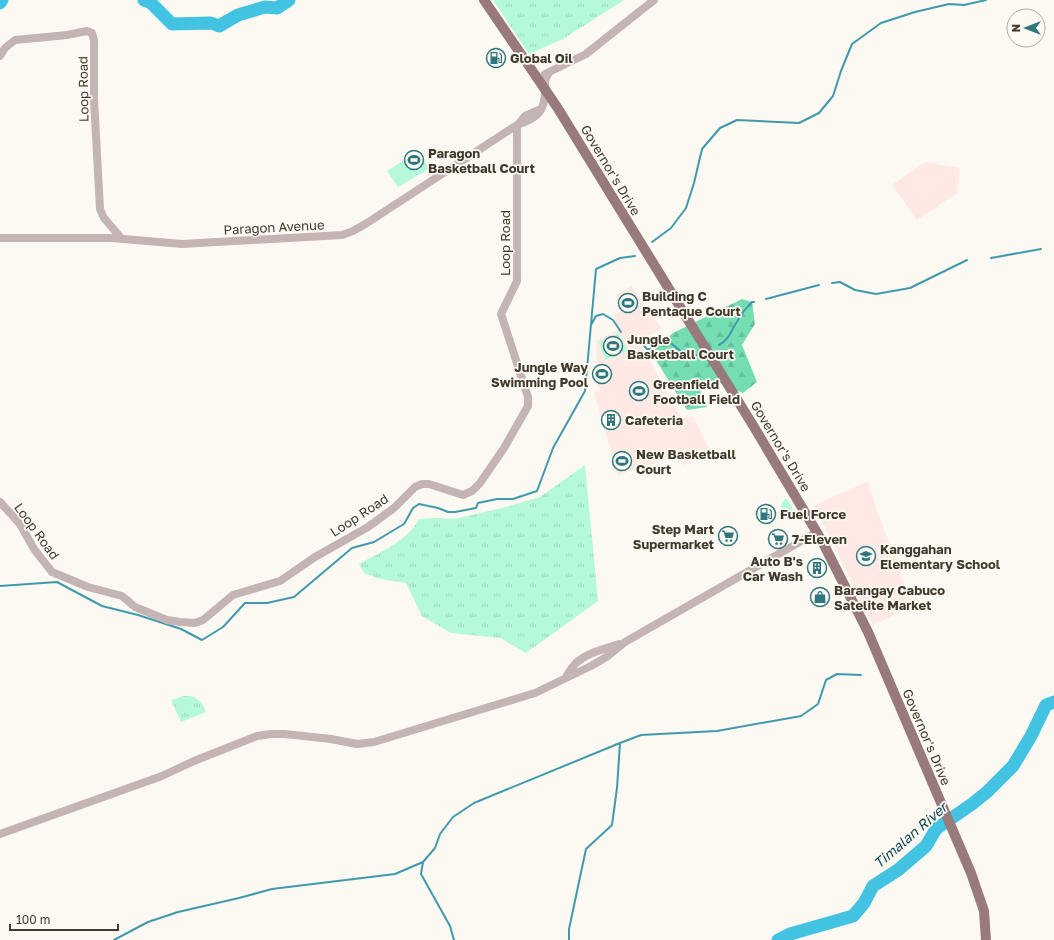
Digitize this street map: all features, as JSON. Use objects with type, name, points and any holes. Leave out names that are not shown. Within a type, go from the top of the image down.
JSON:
[{"type":"main road","name":"Governor's Drive","points":[[484,0],[524,57],[557,108],[754,427],[837,568],[868,632],[971,873],[982,903],[986,940]]},
{"type":"street","points":[[524,57],[536,72],[544,75],[549,73],[586,54],[654,0]]},
{"type":"street","name":"Loop Road","points":[[0,56],[10,44],[20,39],[50,37],[87,31],[92,33],[94,40],[94,99],[100,209],[104,218],[122,239]]},
{"type":"street","points":[[543,108],[545,101],[546,78],[549,73]]},
{"type":"street","points":[[543,108],[548,106],[557,108]]},
{"type":"street","name":"Paragon Avenue","points":[[0,238],[122,239],[182,244],[342,235],[367,223],[517,125],[533,118],[543,108]]},
{"type":"street","name":"Loop Road","points":[[0,502],[20,524],[34,549],[52,572],[88,586],[122,596],[135,608],[166,620],[192,623],[203,620],[233,595],[280,581],[315,557],[368,527],[394,508],[415,487],[422,484],[430,484],[463,495],[472,492],[504,448],[528,406],[528,397],[501,314],[517,281],[517,125]]},
{"type":"street","points":[[0,834],[162,776],[194,761],[257,736],[285,734],[331,739],[357,744],[374,742],[535,693],[566,677],[574,664],[580,660],[591,654],[625,642],[817,532]]},
{"type":"shaded area","points":[[925,162],[960,168],[957,193],[917,220],[892,185]]},
{"type":"shaded area","points":[[632,286],[662,329],[639,341],[682,419],[693,416],[712,455],[683,465],[679,456],[618,475],[594,393],[600,391],[597,382],[596,341],[618,330],[614,316],[622,310],[615,295]]},
{"type":"shaded area","name":"Kanggahan Elementary School","points":[[867,482],[912,606],[873,625],[814,505]]},
{"type":"green space","points":[[493,0],[624,0],[563,39],[529,54]]},
{"type":"green space","name":"Paragon Basketball Court","points":[[419,151],[429,169],[398,187],[387,171]]},
{"type":"green space","points":[[742,299],[752,302],[755,324],[742,345],[757,382],[743,393],[718,382],[699,388],[707,407],[687,410],[654,357],[655,348],[673,333]]},
{"type":"green space","name":"Jungle Basketball Court","points":[[618,333],[628,351],[605,360],[599,342]]},
{"type":"green space","points":[[585,465],[598,601],[526,653],[500,638],[451,633],[422,616],[406,583],[380,579],[364,573],[359,564],[401,540],[414,527],[419,519],[455,519],[540,497]]},
{"type":"green space","points":[[787,498],[793,509],[786,512],[783,511],[781,506],[783,501]]},
{"type":"green space","points":[[184,696],[196,698],[201,702],[206,712],[181,722],[171,700]]},
{"type":"waterway","points":[[144,0],[150,2],[172,24],[211,23],[219,26],[238,15],[265,7],[277,8],[289,0]]},
{"type":"waterway","points":[[652,242],[671,228],[686,208],[702,149],[720,128],[737,120],[799,123],[819,113],[833,96],[852,44],[881,23],[915,12],[949,4],[964,5],[986,0]]},
{"type":"waterway","points":[[991,258],[1041,249]]},
{"type":"waterway","points":[[0,586],[57,582],[102,606],[138,615],[181,629],[202,640],[223,627],[245,603],[267,603],[294,597],[352,548],[374,542],[404,524],[413,508],[419,504],[448,512],[455,512],[476,508],[478,503],[497,499],[513,499],[537,491],[553,448],[585,391],[596,269],[620,258],[635,256]]},
{"type":"waterway","points":[[832,283],[840,282],[855,290],[876,294],[910,288],[967,260]]},
{"type":"waterway","points":[[766,299],[819,285]]},
{"type":"waterway","points":[[719,345],[728,337],[742,313],[752,302],[754,302]]},
{"type":"waterway","points":[[591,325],[596,316],[603,314],[613,320],[621,332]]},
{"type":"waterway","points":[[634,341],[642,343],[647,349],[650,349],[660,340],[666,341],[688,356],[700,354]]},
{"type":"waterway","points":[[569,940],[569,929],[586,849],[612,825],[617,788],[620,743],[641,735],[717,731],[801,716],[818,704],[826,680],[837,674],[861,675]]},
{"type":"waterway","name":"Timalan River","points":[[778,940],[790,934],[853,916],[864,903],[873,886],[898,870],[926,846],[936,829],[987,792],[1013,766],[1031,736],[1046,705],[1054,702]]},
{"type":"waterway","points":[[114,940],[148,922],[178,912],[272,889],[395,874],[423,862],[435,848],[440,834],[453,817],[474,803],[620,743]]},
{"type":"waterway","points":[[423,862],[421,874],[450,926],[454,940]]},
{"type":"place","name":"Global Oil","points":[[496,58]]},
{"type":"place","name":"Paragon Basketball Court","points":[[414,160]]},
{"type":"place","name":"Building C Pentaque Court","points":[[628,303]]},
{"type":"place","name":"Jungle Basketball Court","points":[[613,346]]},
{"type":"place","name":"Jungle Way Swimming Pool","points":[[602,374]]},
{"type":"place","name":"Greenfield Football Field","points":[[639,391]]},
{"type":"place","name":"Cafeteria","points":[[611,420]]},
{"type":"place","name":"New Basketball Court","points":[[622,461]]},
{"type":"place","name":"Fuel Force","points":[[766,514]]},
{"type":"place","name":"Step Mart Supermarket","points":[[728,536]]},
{"type":"place","name":"7-Eleven","points":[[778,539]]},
{"type":"place","name":"Kanggahan Elementary School","points":[[866,556]]},
{"type":"place","name":"Auto B's Car Wash","points":[[817,568]]},
{"type":"place","name":"Barangay Cabuco Satelite Market","points":[[820,597]]}]
